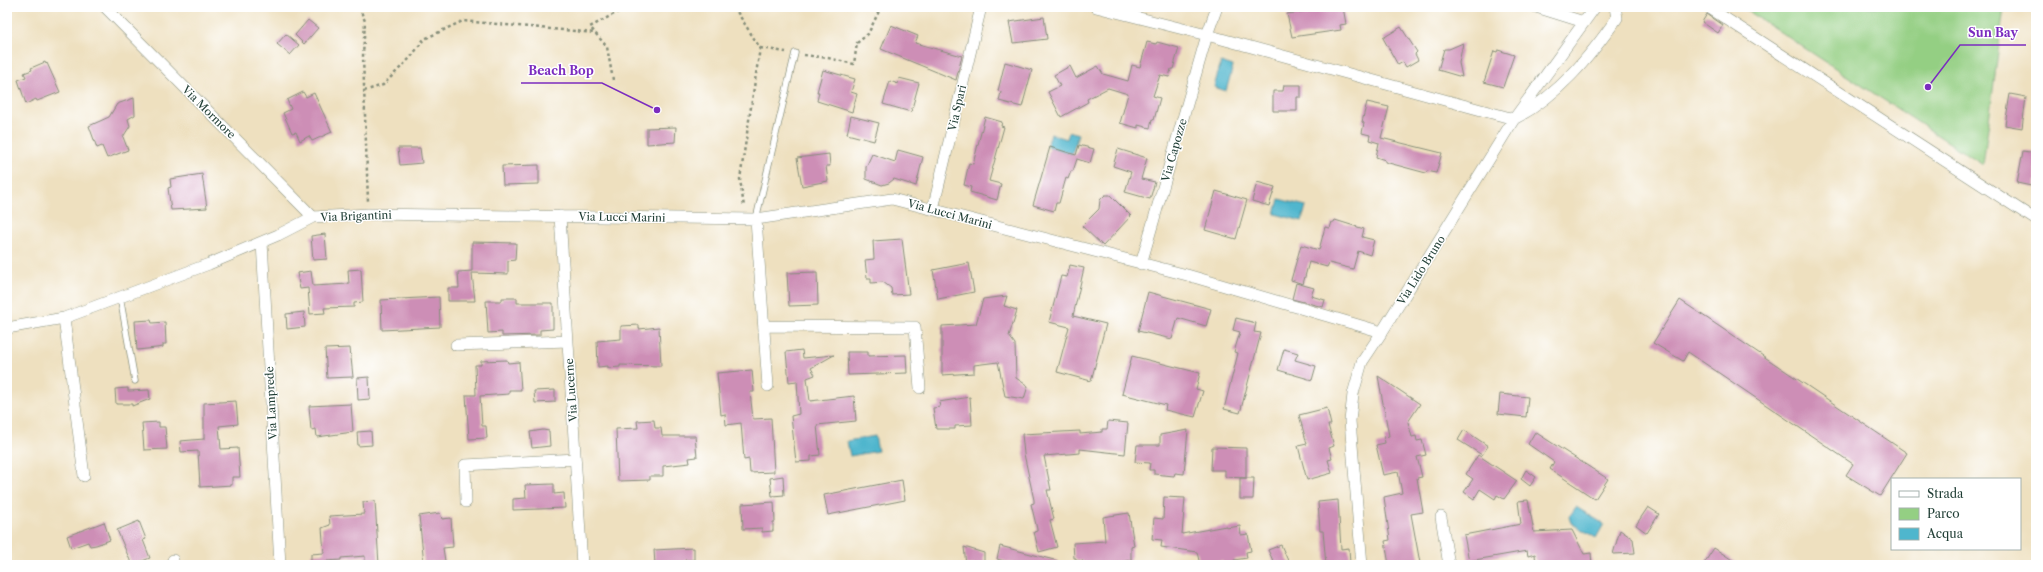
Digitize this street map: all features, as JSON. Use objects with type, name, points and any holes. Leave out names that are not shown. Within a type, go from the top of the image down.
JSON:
[{"type":"street","name":"Via Mormore","points":[[105,7],[313,217]]},
{"type":"street","name":"Via Spari","points":[[933,209],[981,7]]},
{"type":"street","points":[[1096,7],[1207,35],[1514,119],[1553,93],[1573,75],[1617,18],[1615,7]]},
{"type":"street","name":"Via Capozze","points":[[1141,264],[1207,35],[1217,7]]},
{"type":"street","points":[[1536,7],[1584,22]]},
{"type":"street","name":"Via Lido Bruno","points":[[1362,565],[1351,414],[1353,394],[1362,362],[1514,119],[1595,7]]},
{"type":"street","points":[[1708,7],[2036,220]]},
{"type":"street","name":"Via Lucci Marini","points":[[560,216],[751,218],[892,199],[1187,275],[1382,332]]},
{"type":"street","name":"Via Brigantini","points":[[7,328],[64,318],[209,264],[262,242],[313,217],[368,214],[560,216]]},
{"type":"street","name":"Via Lucerne","points":[[560,216],[582,565]]},
{"type":"street","points":[[751,218],[764,326],[768,386]]},
{"type":"street","name":"Via Lamprede","points":[[262,242],[280,565]]},
{"type":"street","points":[[64,318],[84,476]]},
{"type":"street","points":[[764,326],[915,327],[920,388]]},
{"type":"street","points":[[456,345],[568,341]]},
{"type":"street","points":[[466,502],[465,465],[575,459]]},
{"type":"street","points":[[1441,517],[1449,565]]},
{"type":"lane","points":[[751,218],[795,53]]},
{"type":"lane","points":[[120,297],[135,381]]},
{"type":"path","points":[[359,7],[365,21],[363,56],[368,214]]},
{"type":"path","points":[[613,80],[607,47],[590,27],[627,7]]},
{"type":"path","points":[[734,7],[760,48],[740,179],[751,218]]},
{"type":"path","points":[[760,48],[828,58],[854,64],[857,43],[868,34],[881,7]]},
{"type":"path","points":[[364,91],[383,85],[411,57],[424,39],[463,21],[596,33]]},
{"type":"green space","points":[[1742,7],[2004,7],[1983,165]]},
{"type":"water","points":[[1221,62],[1233,66],[1226,91],[1214,87]]},
{"type":"water","points":[[1069,131],[1078,134],[1072,154],[1047,146],[1051,134],[1067,139]]},
{"type":"water","points":[[1279,199],[1306,206],[1302,221],[1275,214]]},
{"type":"water","points":[[875,436],[878,451],[850,456],[847,441]]},
{"type":"water","points":[[1576,507],[1604,524],[1596,538],[1571,523],[1569,517]]},
{"type":"building","points":[[1343,7],[1346,24],[1340,25],[1341,30],[1292,37],[1287,14]]},
{"type":"building","points":[[1707,14],[1723,25],[1718,33],[1702,22]]},
{"type":"building","points":[[1044,17],[1047,39],[1013,43],[1009,22]]},
{"type":"building","points":[[308,20],[318,28],[304,44],[295,35]]},
{"type":"building","points":[[891,25],[918,36],[915,43],[962,56],[956,80],[881,49]]},
{"type":"building","points":[[1401,27],[1417,52],[1415,54],[1418,60],[1406,67],[1403,62],[1398,65],[1383,38]]},
{"type":"building","points":[[286,34],[299,45],[290,55],[277,44]]},
{"type":"building","points":[[1147,42],[1156,44],[1157,42],[1179,48],[1169,77],[1160,75],[1153,96],[1160,98],[1154,120],[1152,119],[1150,128],[1138,125],[1138,128],[1120,123],[1128,94],[1108,88],[1087,99],[1088,102],[1061,117],[1048,92],[1060,86],[1054,75],[1070,66],[1076,78],[1098,66],[1103,74],[1128,81],[1132,65],[1140,67]]},
{"type":"building","points":[[1463,43],[1459,63],[1462,77],[1438,70],[1444,49],[1449,49]]},
{"type":"building","points":[[1498,50],[1514,55],[1503,87],[1484,82],[1494,51],[1497,52]]},
{"type":"building","points":[[45,62],[46,64],[47,63],[60,92],[37,101],[36,99],[26,104],[18,80],[26,77],[24,73],[32,70],[31,68]]},
{"type":"building","points":[[1005,62],[1032,70],[1022,107],[999,101],[1001,92],[998,91]]},
{"type":"building","points":[[823,70],[855,79],[851,92],[857,94],[852,112],[817,101],[819,92],[817,92]]},
{"type":"building","points":[[899,78],[919,83],[911,112],[883,104],[890,81],[898,84]]},
{"type":"building","points":[[1284,85],[1301,85],[1301,97],[1297,97],[1297,111],[1273,111],[1273,91],[1283,91]]},
{"type":"building","points":[[303,92],[306,97],[314,93],[332,132],[312,141],[309,136],[300,141],[296,132],[292,133],[283,113],[291,109],[287,100]]},
{"type":"building","points":[[2010,94],[2026,97],[2022,128],[2005,125]]},
{"type":"building","points":[[134,98],[135,115],[128,119],[130,126],[123,137],[128,150],[107,158],[102,146],[97,148],[89,126],[109,117],[117,104]]},
{"type":"building","points":[[1367,102],[1389,107],[1381,138],[1442,153],[1436,173],[1427,171],[1426,173],[1385,162],[1385,160],[1376,157],[1379,143],[1369,140],[1370,135],[1362,133],[1364,123],[1362,122]]},
{"type":"building","points":[[851,116],[879,123],[874,141],[847,134]]},
{"type":"building","points":[[985,117],[1002,122],[1001,126],[1004,127],[989,181],[1001,184],[997,200],[970,192],[971,187],[964,185],[969,163],[973,164]]},
{"type":"building","points":[[676,127],[675,142],[647,144],[647,128]]},
{"type":"building","points":[[1079,145],[1094,149],[1090,163],[1077,159],[1073,171],[1071,171],[1068,179],[1066,178],[1059,203],[1056,203],[1054,211],[1033,205],[1050,147],[1076,155]]},
{"type":"building","points":[[398,148],[420,148],[422,163],[400,165]]},
{"type":"building","points":[[1118,149],[1147,158],[1141,179],[1155,182],[1150,199],[1125,192],[1131,172],[1113,166]]},
{"type":"building","points":[[898,150],[923,157],[916,186],[894,179],[889,183],[882,185],[866,179],[866,167],[872,154],[895,162]]},
{"type":"building","points":[[2023,151],[2036,153],[2036,187],[2017,183]]},
{"type":"building","points":[[829,154],[830,166],[826,166],[828,181],[802,186],[797,158]]},
{"type":"building","points":[[539,165],[539,184],[503,185],[502,166]]},
{"type":"building","points":[[202,174],[207,208],[171,210],[168,188],[171,187],[170,179]]},
{"type":"building","points":[[1257,182],[1275,187],[1269,206],[1252,201]]},
{"type":"building","points":[[1216,191],[1247,200],[1236,239],[1205,230]]},
{"type":"building","points":[[1105,195],[1110,195],[1131,216],[1103,246],[1082,226],[1099,209],[1100,200]]},
{"type":"building","points":[[1335,220],[1364,229],[1362,237],[1374,240],[1370,255],[1358,251],[1353,269],[1329,263],[1327,267],[1309,262],[1303,284],[1291,280],[1301,245],[1319,250],[1325,227],[1330,228],[1332,222]]},
{"type":"building","points":[[325,234],[327,259],[313,260],[311,236]]},
{"type":"building","points":[[902,239],[909,294],[892,295],[891,288],[883,282],[871,283],[871,278],[867,278],[865,260],[874,259],[873,241]]},
{"type":"building","points":[[472,242],[516,243],[515,260],[508,261],[508,274],[472,273],[475,301],[448,301],[448,288],[459,288],[458,272],[472,271]]},
{"type":"building","points":[[969,263],[974,292],[938,299],[933,270]]},
{"type":"building","points":[[1070,265],[1084,268],[1073,316],[1106,324],[1091,381],[1057,372],[1069,327],[1049,322],[1061,276],[1067,277]]},
{"type":"building","points":[[361,269],[363,302],[354,303],[354,307],[324,308],[325,313],[310,314],[308,288],[300,289],[297,273],[311,271],[313,286],[349,284],[348,270]]},
{"type":"building","points":[[817,272],[818,305],[789,306],[787,273]]},
{"type":"building","points":[[1296,283],[1314,288],[1311,296],[1325,300],[1323,307],[1292,299]]},
{"type":"building","points":[[1148,292],[1211,309],[1206,326],[1178,318],[1172,339],[1138,331]]},
{"type":"building","points":[[1007,296],[1004,306],[1017,310],[1009,336],[1015,344],[1016,378],[1028,386],[1024,399],[1005,396],[998,362],[974,365],[974,373],[942,375],[942,326],[976,324],[983,299]]},
{"type":"building","points":[[439,297],[440,327],[382,330],[381,300]]},
{"type":"building","points":[[502,298],[517,298],[517,303],[553,303],[553,329],[540,330],[540,335],[502,336],[502,332],[488,333],[486,301],[502,301]]},
{"type":"building","points":[[1680,300],[1907,453],[1880,496],[1846,475],[1853,464],[1688,352],[1683,361],[1653,343]]},
{"type":"building","points":[[304,312],[305,327],[287,329],[286,314]]},
{"type":"building","points":[[1236,318],[1256,323],[1254,332],[1261,333],[1240,413],[1224,409],[1238,353],[1234,352],[1240,332],[1233,330]]},
{"type":"building","points":[[151,320],[152,323],[165,322],[166,344],[163,344],[163,347],[137,350],[135,321]]},
{"type":"building","points":[[639,325],[639,329],[659,327],[661,366],[620,365],[620,367],[598,367],[597,341],[621,339],[621,326]]},
{"type":"building","points":[[350,348],[353,377],[327,378],[325,349]]},
{"type":"building","points":[[1284,349],[1298,353],[1295,360],[1316,366],[1312,380],[1278,370]]},
{"type":"building","points":[[802,350],[803,358],[834,355],[811,368],[815,375],[807,378],[810,401],[854,396],[856,421],[817,425],[820,455],[811,456],[811,461],[796,462],[791,416],[799,414],[797,381],[789,382],[786,352]]},
{"type":"building","points":[[847,352],[868,352],[868,356],[906,355],[907,373],[848,375]]},
{"type":"building","points":[[1132,356],[1200,373],[1196,389],[1203,391],[1195,417],[1165,410],[1166,405],[1122,394]]},
{"type":"building","points":[[507,360],[508,363],[519,362],[521,390],[509,390],[509,394],[480,396],[482,426],[486,426],[487,438],[469,439],[466,395],[476,395],[475,365],[481,365],[481,361]]},
{"type":"building","points":[[752,370],[754,392],[750,392],[753,419],[771,418],[774,472],[750,473],[749,459],[744,460],[741,423],[726,425],[725,414],[721,415],[717,373]]},
{"type":"building","points":[[1378,376],[1420,404],[1408,422],[1412,437],[1416,436],[1417,441],[1422,440],[1426,455],[1417,457],[1422,477],[1417,478],[1423,512],[1411,514],[1420,563],[1389,565],[1385,541],[1390,540],[1384,497],[1402,493],[1398,472],[1383,475],[1376,445],[1385,443],[1384,437],[1389,436]]},
{"type":"building","points":[[369,377],[370,399],[358,400],[357,378]]},
{"type":"building","points":[[128,388],[128,391],[149,390],[150,399],[132,406],[132,404],[116,404],[115,389]]},
{"type":"building","points":[[555,390],[555,402],[535,403],[534,391]]},
{"type":"building","points":[[1500,394],[1528,397],[1526,417],[1498,414]]},
{"type":"building","points":[[970,397],[972,425],[955,426],[955,429],[936,429],[933,408],[940,407],[939,402]]},
{"type":"building","points":[[236,401],[238,424],[219,426],[221,449],[238,448],[240,477],[232,477],[232,485],[200,487],[198,451],[181,452],[180,441],[204,439],[204,403]]},
{"type":"building","points":[[351,404],[353,432],[317,437],[316,429],[311,430],[309,406]]},
{"type":"building","points":[[1327,408],[1331,425],[1328,425],[1334,446],[1329,448],[1332,459],[1328,460],[1332,473],[1307,480],[1298,446],[1307,444],[1299,415]]},
{"type":"building","points":[[654,420],[655,428],[661,428],[662,436],[695,436],[697,457],[689,458],[690,463],[663,466],[663,476],[650,476],[650,480],[618,481],[616,429],[638,428],[637,421]]},
{"type":"building","points":[[1108,421],[1128,423],[1125,454],[1080,449],[1080,453],[1044,456],[1051,490],[1047,490],[1054,519],[1050,520],[1057,547],[1039,552],[1034,532],[1037,531],[1037,529],[1031,504],[1034,503],[1034,500],[1024,454],[1022,434],[1080,431],[1080,434],[1102,432],[1102,429],[1107,429]]},
{"type":"building","points":[[159,422],[159,427],[165,427],[167,449],[144,450],[142,423]]},
{"type":"building","points":[[543,430],[549,431],[550,446],[532,448],[530,432]]},
{"type":"building","points":[[1188,430],[1184,474],[1175,473],[1174,476],[1154,474],[1154,470],[1149,470],[1150,463],[1135,462],[1137,445],[1160,445],[1160,435]]},
{"type":"building","points":[[1464,430],[1488,446],[1482,455],[1458,440]]},
{"type":"building","points":[[371,431],[372,445],[358,446],[357,432]]},
{"type":"building","points":[[1535,432],[1608,479],[1595,499],[1550,469],[1554,462],[1528,444]]},
{"type":"building","points":[[1212,447],[1246,448],[1246,478],[1225,477],[1225,470],[1211,470]]},
{"type":"building","points":[[1478,455],[1517,481],[1504,499],[1497,495],[1495,499],[1480,489],[1474,499],[1464,492],[1473,479],[1466,474]]},
{"type":"building","points":[[1526,470],[1536,477],[1530,486],[1521,479]]},
{"type":"building","points":[[783,476],[784,495],[772,496],[770,478]]},
{"type":"building","points":[[1240,478],[1254,478],[1253,499],[1240,499]]},
{"type":"building","points":[[902,480],[905,500],[828,515],[824,495]]},
{"type":"building","points":[[554,484],[554,494],[564,493],[565,508],[513,510],[513,499],[526,498],[525,485]]},
{"type":"building","points":[[1164,497],[1185,498],[1182,534],[1226,526],[1226,528],[1240,526],[1241,535],[1248,534],[1251,551],[1246,552],[1247,558],[1234,560],[1235,565],[1223,565],[1222,561],[1200,565],[1197,552],[1161,547],[1162,540],[1152,539],[1154,518],[1163,519]]},
{"type":"building","points":[[1338,500],[1341,549],[1349,548],[1350,564],[1326,565],[1323,531],[1320,531],[1318,502]]},
{"type":"building","points":[[1528,500],[1534,532],[1572,530],[1584,554],[1591,553],[1592,565],[1536,565],[1535,554],[1528,556],[1527,551],[1469,561],[1464,535],[1521,524],[1518,501]]},
{"type":"building","points":[[375,501],[379,565],[365,565],[365,556],[326,561],[326,565],[311,565],[311,554],[324,553],[322,528],[330,525],[329,516],[364,514],[363,502]]},
{"type":"building","points":[[774,502],[775,522],[773,522],[773,531],[762,532],[762,528],[743,529],[742,504]]},
{"type":"building","points":[[1648,507],[1659,514],[1647,533],[1636,525]]},
{"type":"building","points":[[440,513],[442,519],[451,518],[453,547],[443,548],[445,561],[424,563],[419,516]]},
{"type":"building","points":[[1129,513],[1134,546],[1131,547],[1131,560],[1105,565],[1083,565],[1083,561],[1076,561],[1076,558],[1074,558],[1073,543],[1105,541],[1103,517]]},
{"type":"building","points":[[139,521],[146,539],[143,540],[150,558],[132,565],[117,530]]},
{"type":"building","points":[[104,522],[110,540],[90,546],[88,542],[71,548],[67,536]]},
{"type":"building","points":[[1620,530],[1633,539],[1635,553],[1613,554]]},
{"type":"building","points":[[1281,545],[1290,565],[1275,565],[1268,550]]},
{"type":"building","points":[[1000,546],[1058,561],[1058,565],[1018,565],[997,559]]},
{"type":"building","points":[[964,547],[984,553],[984,565],[966,565]]},
{"type":"building","points":[[694,548],[694,560],[685,560],[685,565],[655,565],[654,550]]},
{"type":"building","points":[[1714,548],[1740,565],[1703,565]]},
{"type":"place","name":"Sun Bay","points":[[1928,87]]},
{"type":"place","name":"Beach Bop","points":[[657,110]]}]
